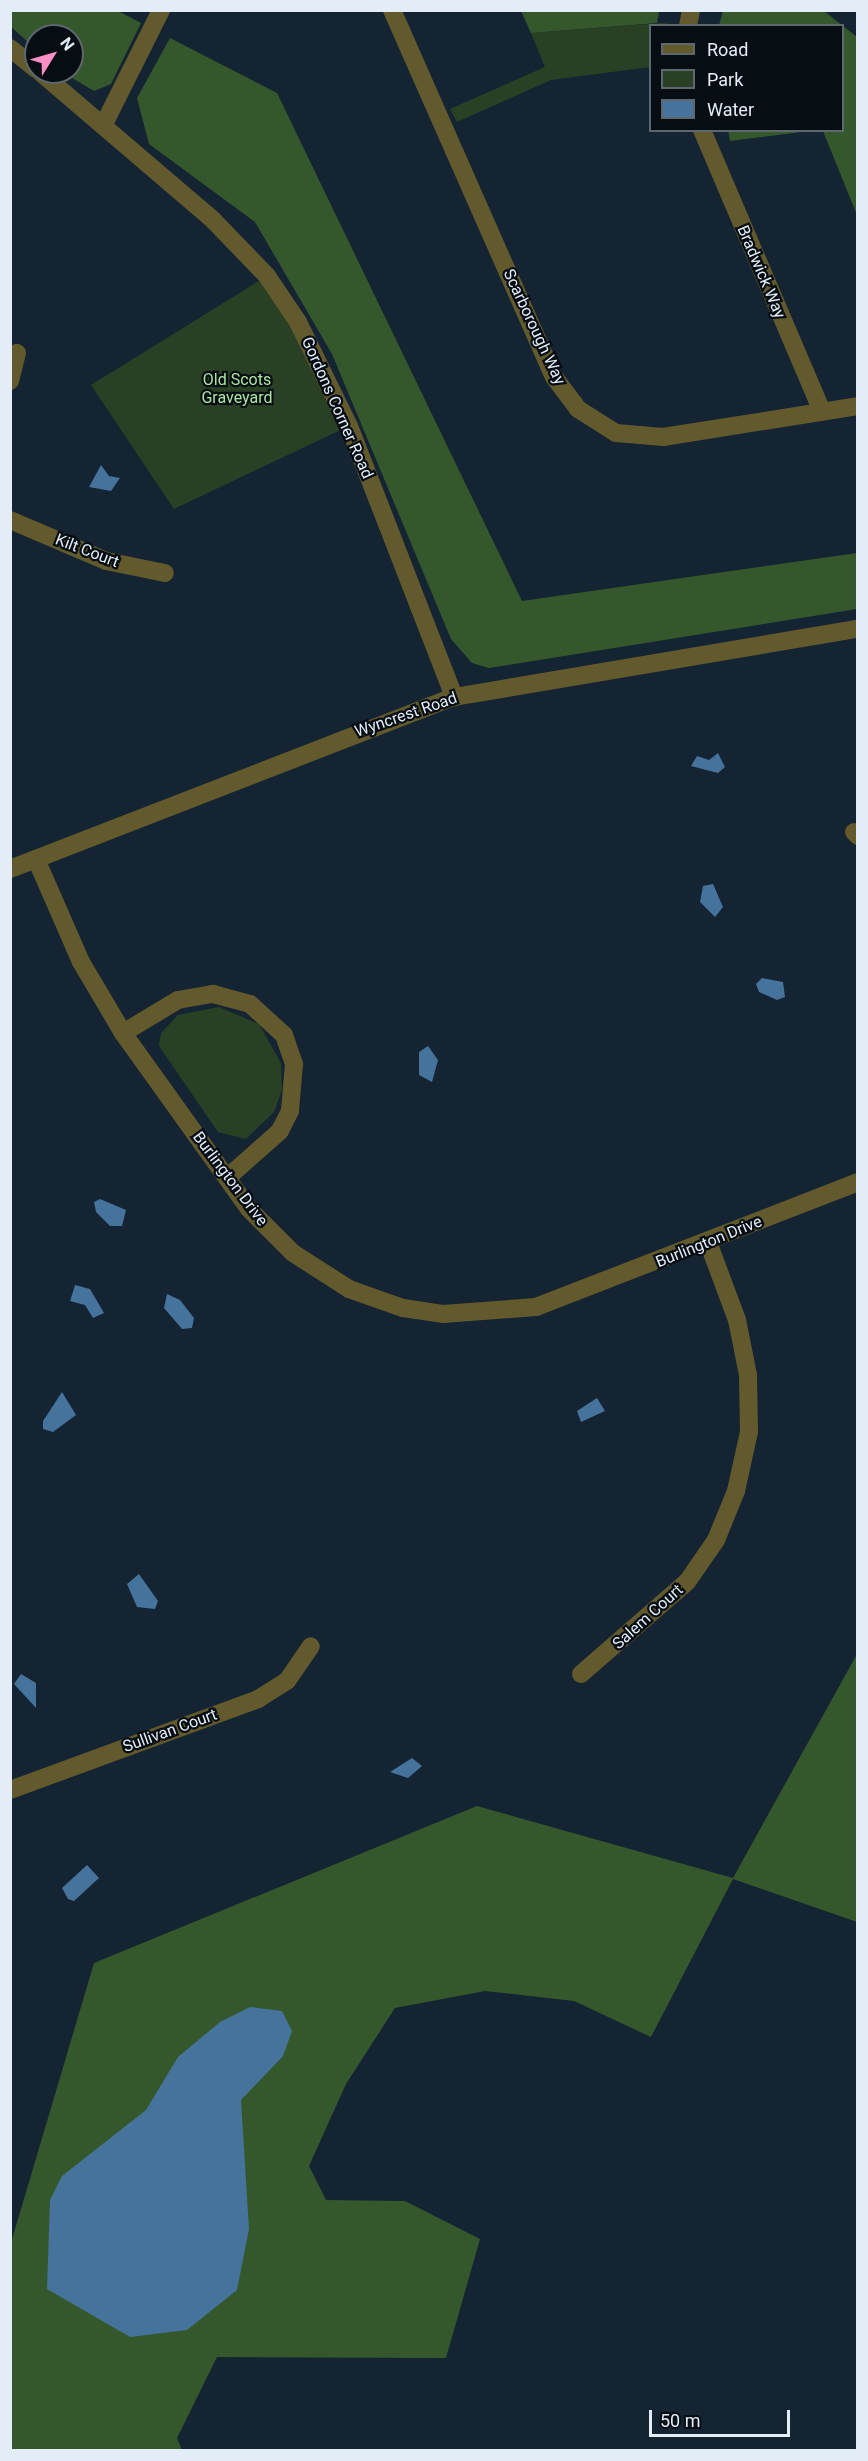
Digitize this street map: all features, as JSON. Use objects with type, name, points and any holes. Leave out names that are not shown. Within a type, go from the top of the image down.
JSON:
[{"type":"street","name":"Scarborough Way","points":[[392,10],[554,378],[578,409],[616,433],[663,437],[858,406]]},
{"type":"street","points":[[104,124],[159,15]]},
{"type":"street","points":[[10,48],[24,59]]},
{"type":"street","name":"Gordons Corner Road","points":[[55,84],[104,124],[267,276],[298,322],[349,426],[454,697]]},
{"type":"street","name":"Bradwick Way","points":[[703,132],[822,412]]},
{"type":"street","points":[[10,381],[17,353]]},
{"type":"street","name":"Kilt Court","points":[[10,520],[106,561],[165,573]]},
{"type":"street","name":"Wyncrest Road","points":[[10,868],[454,697],[858,629]]},
{"type":"street","name":"Burlington Drive","points":[[36,859],[81,962],[123,1033],[259,1222],[293,1253],[350,1289],[419,1311],[470,1315],[536,1307],[858,1182]]},
{"type":"street","points":[[123,1033],[178,1000],[213,994],[250,1004],[284,1035],[294,1064],[290,1111],[280,1131],[228,1178]]},
{"type":"street","name":"Salem Court","points":[[581,1674],[687,1582],[716,1540],[736,1491],[749,1432],[748,1375],[737,1320],[708,1242]]},
{"type":"street","name":"Sullivan Court","points":[[10,1790],[258,1699],[287,1681],[310,1646]]},
{"type":"green space","points":[[11,10],[118,11],[141,23],[111,84],[94,91],[82,84],[84,24],[24,24],[24,38],[11,27]]},
{"type":"green space","points":[[521,11],[659,11],[657,23],[531,33]]},
{"type":"green space","points":[[723,11],[824,11],[840,24],[719,24]]},
{"type":"green space","points":[[649,24],[649,67],[551,80],[457,122],[450,109],[545,67],[531,33]]},
{"type":"green space","points":[[844,27],[857,37],[857,215],[823,132],[844,132]]},
{"type":"green space","points":[[170,38],[277,93],[522,601],[857,553],[857,609],[489,668],[472,663],[451,639],[332,354],[255,222],[149,144],[137,98]]},
{"type":"green space","points":[[728,132],[802,132],[730,141]]},
{"type":"green space","name":"Old Scots Graveyard","points":[[267,276],[349,426],[174,509],[91,385]]},
{"type":"green space","points":[[219,1007],[259,1024],[281,1063],[282,1090],[274,1112],[246,1139],[218,1132],[159,1046],[161,1033],[178,1015]]},
{"type":"green space","points":[[857,1654],[857,1922],[733,1879],[651,2037],[574,2001],[485,1991],[395,2008],[346,2084],[309,2166],[326,2200],[405,2201],[480,2239],[446,2358],[217,2357],[177,2438],[182,2450],[11,2450],[10,2246],[94,1963],[477,1806],[733,1878]]},
{"type":"water","points":[[101,465],[109,476],[120,478],[111,491],[89,487]]},
{"type":"water","points":[[718,753],[725,767],[718,773],[691,766],[697,756],[709,760]]},
{"type":"water","points":[[713,884],[723,907],[715,917],[700,902],[703,886]]},
{"type":"water","points":[[762,978],[783,982],[785,997],[777,1000],[759,992],[756,984]]},
{"type":"water","points":[[428,1046],[438,1060],[432,1082],[419,1075],[419,1052]]},
{"type":"water","points":[[100,1199],[126,1210],[122,1226],[110,1226],[96,1212],[94,1202]]},
{"type":"water","points":[[75,1285],[90,1289],[104,1313],[93,1318],[85,1305],[70,1301]]},
{"type":"water","points":[[167,1294],[180,1300],[194,1318],[192,1328],[182,1329],[164,1308]]},
{"type":"water","points":[[62,1392],[76,1415],[53,1432],[43,1429],[43,1421]]},
{"type":"water","points":[[597,1398],[605,1411],[581,1422],[577,1411]]},
{"type":"water","points":[[139,1574],[158,1601],[155,1609],[137,1607],[127,1584]]},
{"type":"water","points":[[21,1674],[36,1683],[36,1708],[14,1684]]},
{"type":"water","points":[[412,1758],[422,1766],[408,1778],[390,1772]]},
{"type":"water","points":[[87,1865],[99,1878],[74,1901],[68,1899],[62,1888]]},
{"type":"water","points":[[250,2007],[282,2011],[292,2031],[283,2056],[241,2100],[249,2229],[237,2290],[187,2330],[130,2337],[47,2289],[50,2200],[62,2176],[146,2110],[178,2057],[220,2022]]}]
